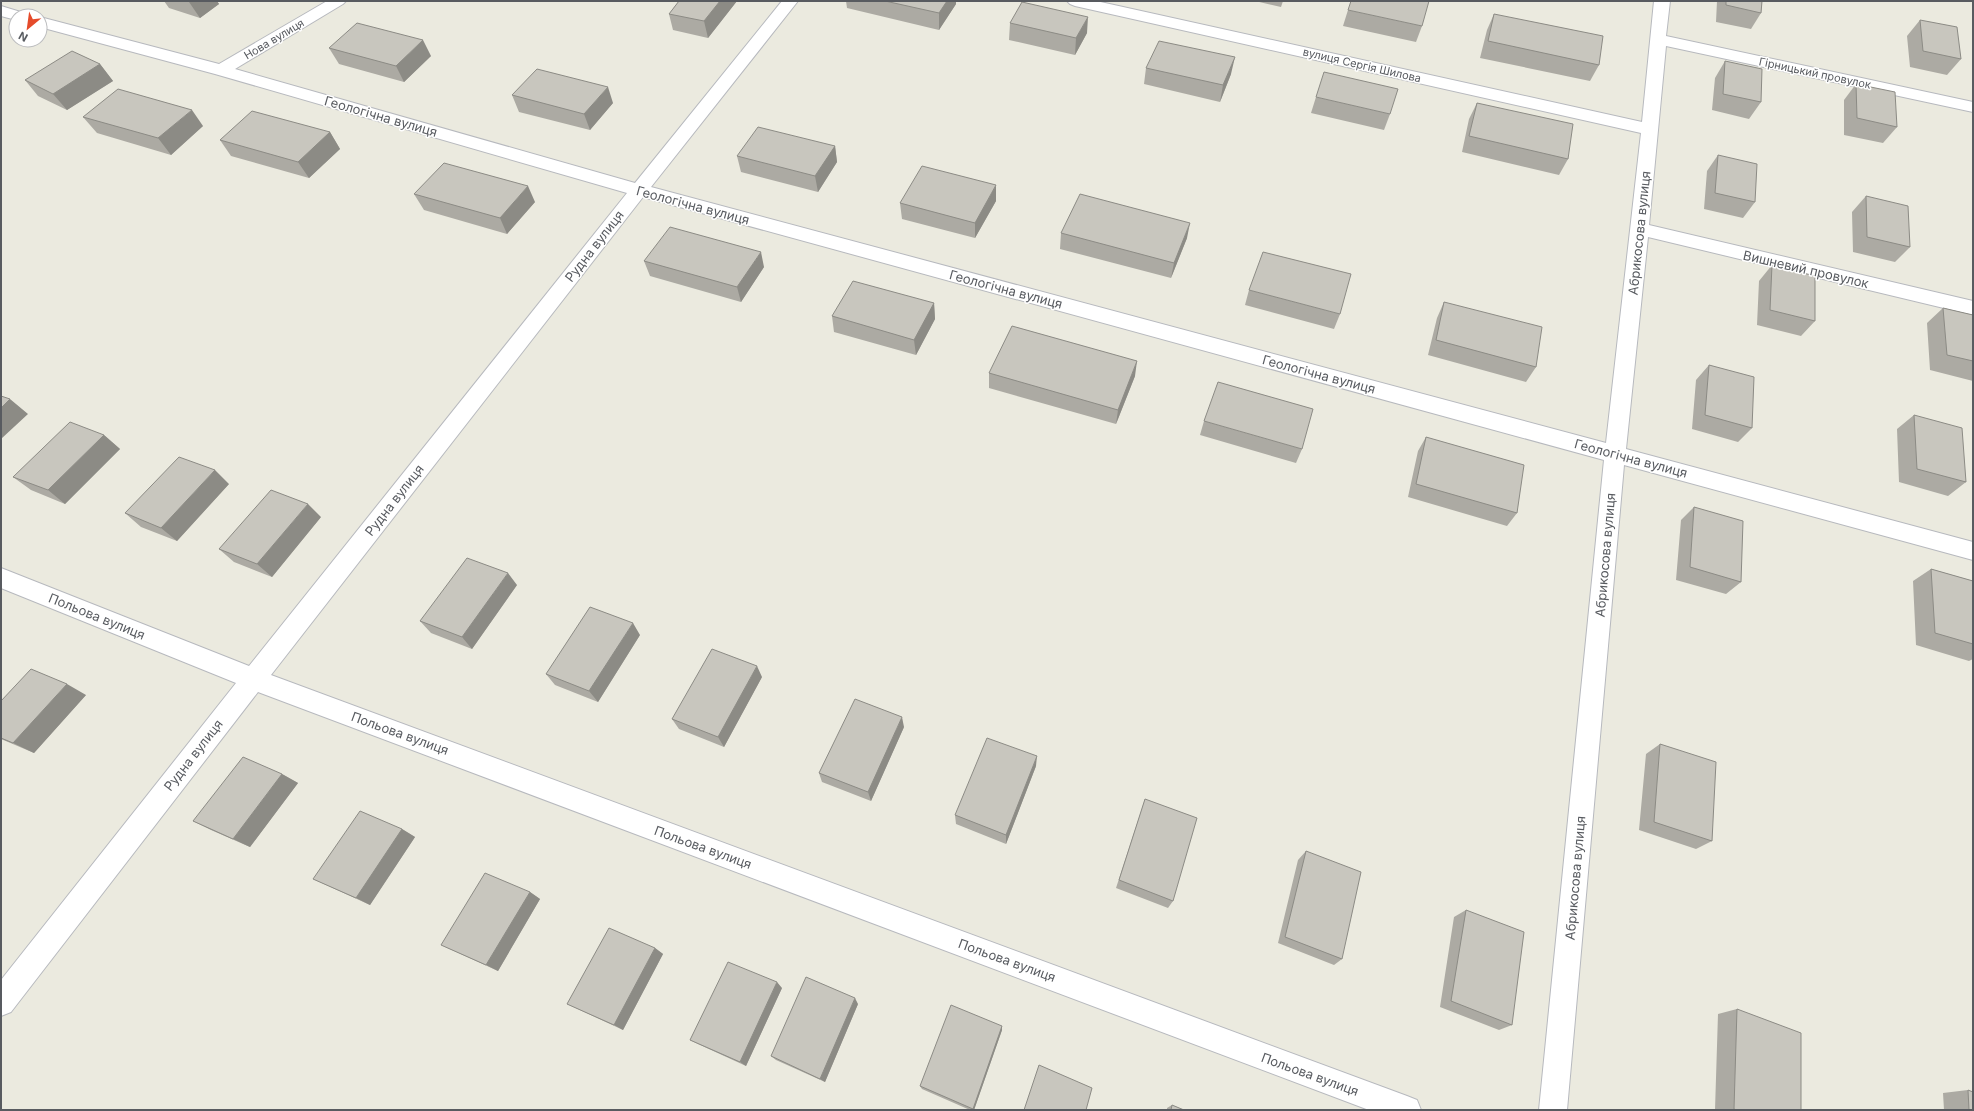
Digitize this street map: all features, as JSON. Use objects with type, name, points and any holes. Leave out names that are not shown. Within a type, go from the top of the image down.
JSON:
[{"type":"street","name":"Рудна вулиця","points":[[1,1002],[638,190],[790,1]]},
{"type":"street","name":"вулиця Сергія Шилова","points":[[1075,1],[1649,129]]},
{"type":"street","name":"Абрикосова вулиця","points":[[1553,1110],[1615,454],[1640,229],[1657,39],[1662,1]]},
{"type":"street","name":"Нова вулиця","points":[[221,70],[330,3]]},
{"type":"street","name":"Геологічна вулиця","points":[[48,24],[221,70],[638,190],[1973,551]]},
{"type":"street","name":"Гірницький провулок","points":[[1657,39],[1973,107]]},
{"type":"street","name":"Вишневий провулок","points":[[1640,229],[1973,308]]},
{"type":"street","name":"Польова вулиця","points":[[1,578],[253,679],[1407,1110]]},
{"type":"building","points":[[679,1],[720,1],[704,21],[669,14]]},
{"type":"building","points":[[885,1],[947,1],[939,13]]},
{"type":"building","points":[[1351,1],[1429,1],[1422,26],[1348,10]]},
{"type":"building","points":[[1726,1],[1762,1],[1761,13],[1726,5]]},
{"type":"building","points":[[1022,2],[1088,17],[1076,38],[1010,23]]},
{"type":"building","points":[[1494,14],[1603,36],[1599,65],[1488,41]]},
{"type":"building","points":[[1920,20],[1957,27],[1961,59],[1923,51]]},
{"type":"building","points":[[357,23],[423,40],[396,66],[329,48]]},
{"type":"building","points":[[1159,41],[1235,57],[1223,85],[1146,68]]},
{"type":"building","points":[[72,51],[100,64],[53,94],[25,80]]},
{"type":"building","points":[[1725,61],[1762,69],[1761,102],[1723,94]]},
{"type":"building","points":[[537,69],[608,87],[584,114],[512,95]]},
{"type":"building","points":[[1324,72],[1398,89],[1390,114],[1316,97]]},
{"type":"building","points":[[1856,84],[1895,92],[1897,127],[1857,118]]},
{"type":"building","points":[[118,89],[192,110],[158,138],[83,117]]},
{"type":"building","points":[[1477,103],[1573,124],[1568,159],[1469,136]]},
{"type":"building","points":[[252,111],[330,132],[298,162],[220,140]]},
{"type":"building","points":[[758,127],[835,146],[815,176],[737,156]]},
{"type":"building","points":[[1718,155],[1757,164],[1755,202],[1715,193]]},
{"type":"building","points":[[444,163],[528,186],[500,218],[414,194]]},
{"type":"building","points":[[922,166],[996,185],[975,223],[900,203]]},
{"type":"building","points":[[1080,194],[1190,223],[1174,263],[1061,233]]},
{"type":"building","points":[[1866,196],[1908,206],[1910,247],[1867,237]]},
{"type":"building","points":[[670,227],[761,252],[737,287],[644,261]]},
{"type":"building","points":[[1263,252],[1351,274],[1340,314],[1249,290]]},
{"type":"building","points":[[1772,265],[1815,276],[1815,321],[1770,310]]},
{"type":"building","points":[[853,281],[934,303],[914,340],[832,316]]},
{"type":"building","points":[[1444,302],[1542,327],[1536,367],[1436,340]]},
{"type":"building","points":[[1943,308],[1973,315],[1973,361],[1947,355]]},
{"type":"building","points":[[1012,326],[1137,361],[1118,410],[989,373]]},
{"type":"building","points":[[1709,365],[1754,377],[1752,428],[1705,415]]},
{"type":"building","points":[[1218,382],[1313,409],[1302,449],[1204,421]]},
{"type":"building","points":[[1,396],[10,399],[1,408]]},
{"type":"building","points":[[1914,415],[1962,428],[1966,482],[1917,469]]},
{"type":"building","points":[[70,422],[104,435],[48,490],[13,477]]},
{"type":"building","points":[[1426,437],[1524,465],[1517,513],[1416,484]]},
{"type":"building","points":[[179,457],[215,470],[161,528],[125,513]]},
{"type":"building","points":[[271,490],[308,504],[257,564],[219,549]]},
{"type":"building","points":[[1694,507],[1743,521],[1741,582],[1690,567]]},
{"type":"building","points":[[467,558],[508,573],[462,637],[420,621]]},
{"type":"building","points":[[1931,569],[1973,581],[1973,644],[1935,633]]},
{"type":"building","points":[[590,607],[633,623],[589,691],[546,674]]},
{"type":"building","points":[[712,649],[757,666],[718,737],[672,719]]},
{"type":"building","points":[[31,669],[67,684],[13,743],[1,738],[1,701]]},
{"type":"building","points":[[855,699],[902,717],[868,792],[819,773]]},
{"type":"building","points":[[987,738],[1037,756],[1006,835],[955,815]]},
{"type":"building","points":[[1660,744],[1716,762],[1712,841],[1654,822]]},
{"type":"building","points":[[243,757],[282,774],[233,839],[193,821]]},
{"type":"building","points":[[1145,799],[1197,818],[1173,901],[1119,880]]},
{"type":"building","points":[[360,811],[402,829],[356,898],[313,879]]},
{"type":"building","points":[[1306,851],[1361,872],[1342,959],[1285,937]]},
{"type":"building","points":[[485,873],[530,892],[486,965],[441,945]]},
{"type":"building","points":[[1466,910],[1524,932],[1512,1025],[1451,1001]]},
{"type":"building","points":[[609,928],[655,948],[614,1025],[567,1004]]},
{"type":"building","points":[[728,962],[777,982],[740,1062],[690,1040]]},
{"type":"building","points":[[806,977],[855,998],[820,1079],[771,1056]]},
{"type":"building","points":[[951,1005],[1002,1026],[973,1109],[920,1086]]},
{"type":"building","points":[[1737,1009],[1801,1033],[1801,1110],[1734,1109]]},
{"type":"building","points":[[1039,1065],[1092,1088],[1086,1110],[1024,1110]]},
{"type":"building","points":[[1968,1090],[1973,1092],[1973,1110],[1969,1110]]},
{"type":"building","points":[[1172,1105],[1184,1110],[1171,1110]]}]
